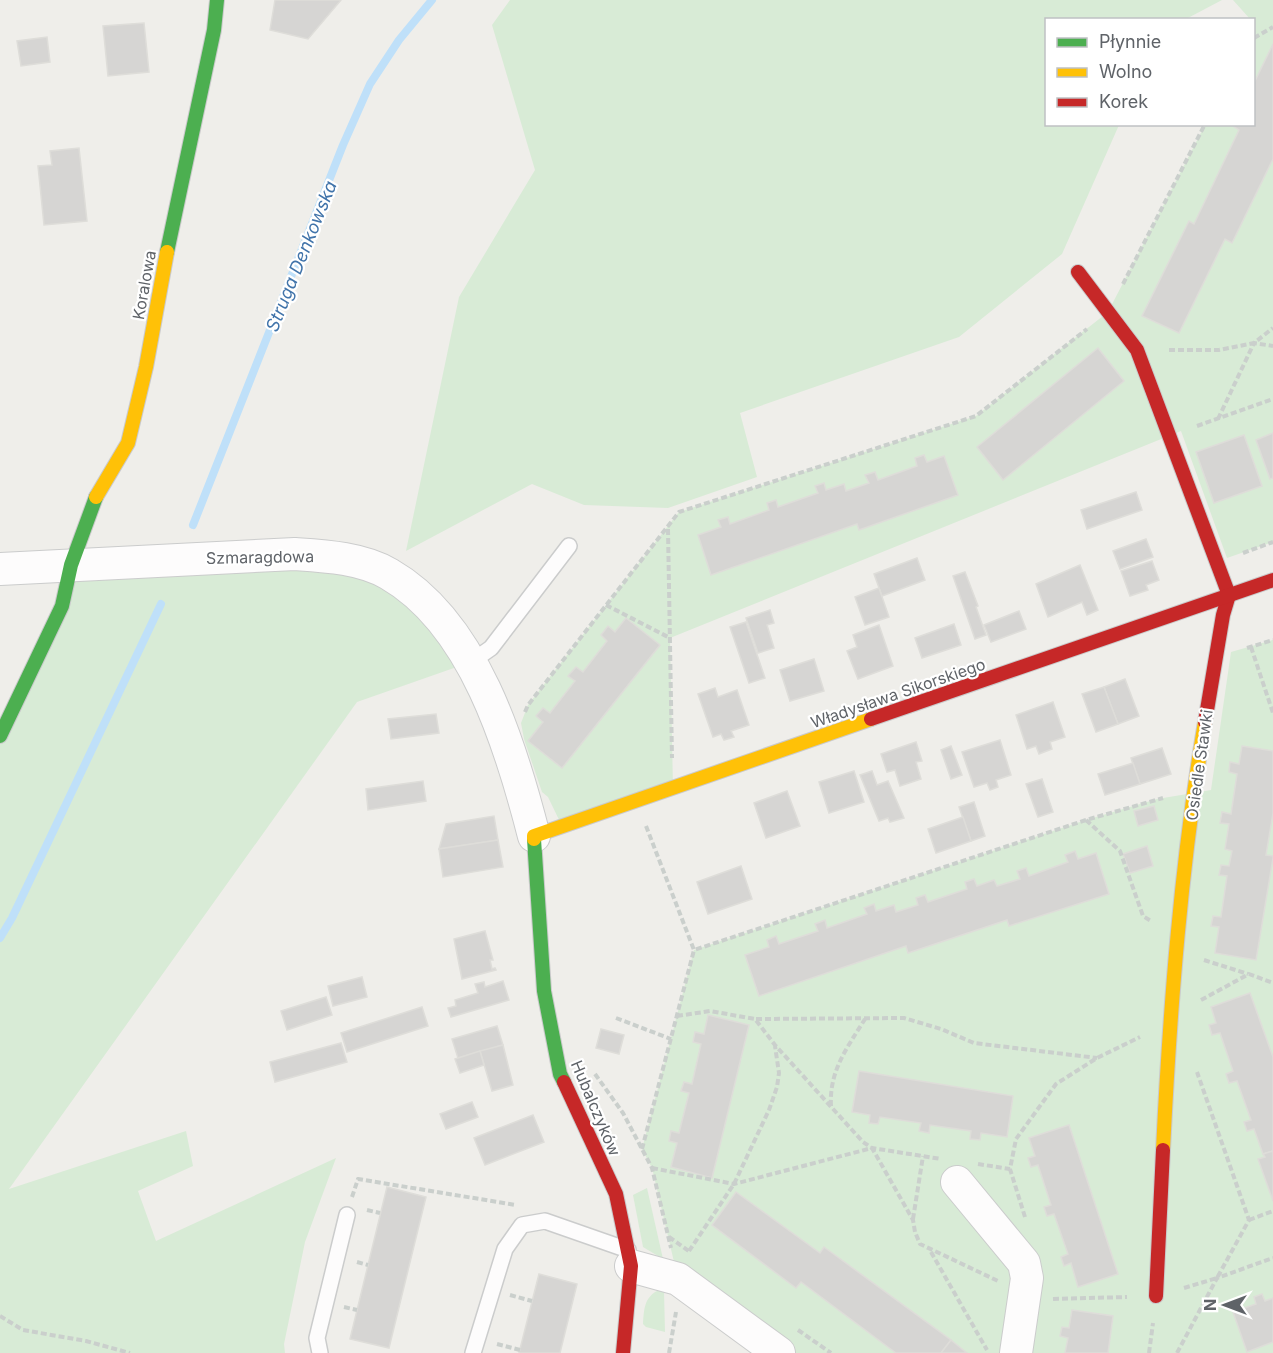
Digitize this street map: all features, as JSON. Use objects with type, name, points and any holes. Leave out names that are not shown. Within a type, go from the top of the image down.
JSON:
[{"type":"street","name":"Koralowa","points":[[0,736],[62,606],[71,565],[98,491],[128,443],[146,367],[175,207],[214,30],[217,0]]},
{"type":"street","points":[[1078,272],[1137,350],[1229,595]]},
{"type":"street","name":"Szmaragdowa","points":[[0,569],[295,554],[340,557],[387,572],[420,595],[448,627],[471,662],[506,741],[534,836]]},
{"type":"street","name":"Władysława Sikorskiego","points":[[534,836],[1273,580]]},
{"type":"street","name":"Osiedle Stawki","points":[[1156,1296],[1169,1030],[1193,793],[1223,615],[1229,595]]},
{"type":"street","name":"Hubalczyków","points":[[534,836],[544,991],[561,1074],[616,1194],[629,1258],[623,1353]]},
{"type":"street","points":[[957,1182],[1024,1263],[1027,1278],[1016,1353]]},
{"type":"street","points":[[629,1258],[683,1265],[779,1353]]},
{"type":"lane","points":[[471,662],[491,648],[569,546]]},
{"type":"lane","points":[[320,1353],[317,1338],[347,1215]]},
{"type":"lane","points":[[473,1353],[505,1249],[522,1225],[545,1221],[629,1258]]},
{"type":"path","points":[[1255,37],[1273,27]]},
{"type":"path","points":[[525,714],[528,705],[679,512],[976,416],[1108,312],[1204,126]]},
{"type":"path","points":[[1218,419],[1254,343],[1273,328]]},
{"type":"path","points":[[1160,350],[1219,350],[1254,343],[1273,346]]},
{"type":"path","points":[[1191,428],[1273,399]]},
{"type":"path","points":[[668,527],[673,789]]},
{"type":"path","points":[[606,605],[670,638]]},
{"type":"path","points":[[1241,650],[1273,640]]},
{"type":"path","points":[[1251,647],[1273,713]]},
{"type":"path","points":[[694,950],[1086,820],[1157,799],[1193,793]]},
{"type":"path","points":[[642,817],[694,950],[642,1149]]},
{"type":"path","points":[[1086,820],[1120,851],[1143,916]]},
{"type":"path","points":[[1177,951],[1273,982]]},
{"type":"path","points":[[1028,1224],[1010,1169],[1016,1139],[1056,1084],[1097,1058],[1158,1028],[1169,1030],[1182,1010],[1249,974]]},
{"type":"path","points":[[677,1016],[710,1011],[755,1019],[904,1018],[941,1029],[974,1043],[1097,1058]]},
{"type":"path","points":[[616,1018],[671,1039]]},
{"type":"path","points":[[755,1019],[775,1045],[863,1142],[872,1149]]},
{"type":"path","points":[[831,1107],[830,1094],[836,1067],[865,1019]]},
{"type":"path","points":[[669,1353],[683,1265],[734,1184],[769,1110],[777,1087],[779,1073],[775,1045]]},
{"type":"path","points":[[592,1069],[623,1113],[652,1168],[683,1265]]},
{"type":"path","points":[[913,1220],[923,1156]]},
{"type":"path","points":[[347,1215],[358,1179],[524,1207]]},
{"type":"path","points":[[1249,1220],[1273,1211]]},
{"type":"path","points":[[931,1251],[989,1353]]},
{"type":"path","points":[[1177,1353],[1217,1278],[1273,1258]]},
{"type":"path","points":[[0,1316],[23,1330],[86,1341],[130,1353]]},
{"type":"green space","points":[[510,0],[1222,0],[1188,18],[1045,18],[1045,126],[1119,126],[1062,254],[959,337],[740,413],[757,477],[668,508],[584,505],[532,484],[406,551],[459,297],[535,170],[492,25]]},
{"type":"green space","points":[[1233,0],[1273,0],[1273,542],[1227,558],[1181,431],[670,638],[673,789],[562,826],[548,797],[542,792],[521,723],[528,705],[679,512],[976,416],[1108,312],[1204,126],[1255,126],[1255,18],[1249,18]]},
{"type":"green space","points":[[295,554],[387,572],[471,662],[357,702],[9,1189],[186,1131],[193,1166],[138,1191],[156,1241],[336,1158],[305,1242],[284,1344],[285,1353],[0,1353],[0,736],[71,565]]},
{"type":"green space","points":[[1273,640],[1273,1353],[779,1353],[678,1279],[652,1168],[642,1149],[694,950],[1086,820],[1157,799],[1211,790],[1231,652]]},
{"type":"green space","points":[[647,1188],[663,1259],[643,1247],[633,1195]]},
{"type":"green space","points":[[657,1291],[664,1291],[665,1332],[643,1324],[647,1301]]},
{"type":"building","points":[[275,0],[341,0],[308,39],[270,30]]},
{"type":"building","points":[[144,23],[149,72],[108,76],[103,26]]},
{"type":"building","points":[[47,37],[50,62],[21,66],[17,41]]},
{"type":"building","points":[[1273,44],[1273,159],[1232,243],[1225,239],[1179,333],[1142,316],[1189,221],[1194,224],[1239,130],[1233,126],[1255,126],[1255,81]]},
{"type":"building","points":[[79,148],[87,221],[44,225],[38,166],[52,165],[50,151]]},
{"type":"building","points":[[1098,348],[1124,381],[1003,480],[977,447]]},
{"type":"building","points":[[1273,433],[1273,478],[1270,479],[1256,440]]},
{"type":"building","points":[[1244,435],[1262,486],[1214,503],[1196,452]]},
{"type":"building","points":[[924,455],[927,462],[944,456],[958,495],[859,530],[857,524],[711,575],[698,535],[721,527],[718,520],[728,517],[730,524],[769,510],[767,503],[776,500],[778,507],[818,493],[815,486],[824,483],[826,490],[844,484],[846,491],[869,483],[865,475],[875,472],[878,480],[917,466],[915,458]]},
{"type":"building","points":[[1136,492],[1142,510],[1087,529],[1081,510]]},
{"type":"building","points":[[1146,539],[1153,557],[1120,569],[1113,551]]},
{"type":"building","points":[[917,558],[925,580],[882,596],[874,574]]},
{"type":"building","points":[[1152,561],[1159,580],[1146,585],[1148,590],[1130,596],[1121,571]]},
{"type":"building","points":[[1080,565],[1098,610],[1087,615],[1082,602],[1048,617],[1036,584]]},
{"type":"building","points":[[965,572],[986,635],[975,639],[953,576]]},
{"type":"building","points":[[879,588],[889,617],[865,625],[855,597]]},
{"type":"building","points":[[770,610],[774,623],[767,625],[774,648],[758,653],[746,618]]},
{"type":"building","points":[[1019,611],[1026,629],[991,642],[984,625]]},
{"type":"building","points":[[626,618],[660,645],[562,768],[528,741],[543,722],[536,716],[543,708],[550,713],[575,681],[568,676],[576,667],[583,672],[607,641],[601,635],[608,626],[615,632]]},
{"type":"building","points":[[746,622],[765,678],[749,683],[730,627]]},
{"type":"building","points":[[954,624],[961,645],[922,658],[915,638]]},
{"type":"building","points":[[879,625],[893,666],[858,679],[847,651],[857,647],[853,635]]},
{"type":"building","points":[[814,659],[824,691],[790,701],[780,670]]},
{"type":"building","points":[[1125,679],[1139,716],[1118,724],[1104,687]]},
{"type":"building","points":[[1104,687],[1118,724],[1096,732],[1082,694]]},
{"type":"building","points":[[715,688],[718,697],[737,690],[749,725],[731,731],[734,737],[724,740],[721,734],[713,737],[698,694]]},
{"type":"building","points":[[1053,702],[1065,737],[1050,742],[1052,749],[1039,754],[1036,746],[1027,749],[1016,715]]},
{"type":"building","points":[[436,714],[439,733],[391,739],[388,719]]},
{"type":"building","points":[[1000,740],[1011,775],[996,780],[998,787],[990,790],[987,783],[974,787],[962,752]]},
{"type":"building","points":[[916,742],[922,761],[916,762],[921,779],[900,786],[895,770],[887,772],[881,754]]},
{"type":"building","points":[[951,746],[962,775],[951,779],[941,750]]},
{"type":"building","points":[[1242,746],[1273,751],[1273,813],[1266,855],[1273,856],[1273,858],[1256,960],[1215,953],[1219,927],[1211,926],[1213,916],[1221,917],[1227,876],[1219,875],[1221,865],[1229,866],[1232,851],[1225,849],[1229,824],[1220,823],[1222,812],[1231,814],[1237,774],[1229,772],[1230,762],[1239,764]]},
{"type":"building","points":[[1162,748],[1171,774],[1140,784],[1131,758]]},
{"type":"building","points":[[1133,763],[1140,784],[1105,795],[1098,774]]},
{"type":"building","points":[[854,771],[864,802],[829,813],[819,782]]},
{"type":"building","points":[[872,771],[877,785],[888,781],[904,818],[890,822],[888,818],[879,821],[860,775]]},
{"type":"building","points":[[1042,779],[1053,812],[1038,817],[1026,784]]},
{"type":"building","points":[[423,781],[426,801],[368,810],[366,789]]},
{"type":"building","points":[[787,791],[800,826],[766,838],[754,803]]},
{"type":"building","points":[[974,802],[985,836],[971,841],[959,807]]},
{"type":"building","points":[[1154,806],[1158,820],[1138,826],[1134,811]]},
{"type":"building","points":[[494,816],[498,840],[439,849],[446,824]]},
{"type":"building","points":[[963,817],[971,841],[936,853],[928,829]]},
{"type":"building","points":[[498,840],[503,867],[443,877],[439,849]]},
{"type":"building","points":[[1147,846],[1153,866],[1130,873],[1123,854]]},
{"type":"building","points":[[1075,851],[1078,859],[1096,853],[1109,894],[1009,926],[1007,920],[908,953],[906,946],[759,996],[745,955],[769,947],[767,940],[776,936],[779,944],[818,931],[815,924],[825,920],[827,928],[867,914],[864,908],[874,904],[876,911],[894,905],[896,912],[918,905],[916,898],[925,895],[928,902],[967,889],[965,882],[974,879],[977,886],[994,880],[997,886],[1020,879],[1017,871],[1026,868],[1029,876],[1068,862],[1065,855]]},
{"type":"building","points":[[741,866],[752,899],[708,914],[697,882]]},
{"type":"building","points":[[485,931],[493,960],[490,960],[492,969],[496,970],[462,979],[454,939]]},
{"type":"building","points":[[362,977],[367,997],[333,1006],[328,986]]},
{"type":"building","points":[[503,981],[509,1000],[451,1017],[448,1008],[456,1006],[455,1000],[478,993],[475,984],[484,982],[485,987]]},
{"type":"building","points":[[1250,993],[1273,1057],[1273,1151],[1263,1154],[1254,1129],[1247,1131],[1244,1122],[1251,1120],[1237,1081],[1229,1083],[1226,1074],[1233,1071],[1220,1033],[1212,1035],[1209,1025],[1216,1023],[1211,1007]]},
{"type":"building","points":[[326,997],[332,1015],[287,1030],[281,1011]]},
{"type":"building","points":[[422,1007],[428,1026],[347,1052],[341,1033]]},
{"type":"building","points":[[708,1015],[749,1025],[712,1178],[671,1167],[677,1143],[669,1141],[671,1131],[679,1133],[689,1093],[681,1091],[684,1082],[692,1084],[701,1044],[693,1042],[695,1032],[704,1034]]},
{"type":"building","points":[[497,1026],[503,1045],[458,1058],[452,1039]]},
{"type":"building","points":[[601,1029],[624,1035],[619,1054],[596,1048]]},
{"type":"building","points":[[341,1043],[347,1062],[275,1082],[270,1062]]},
{"type":"building","points":[[503,1045],[513,1085],[492,1091],[480,1051]]},
{"type":"building","points":[[480,1051],[484,1065],[460,1073],[455,1059]]},
{"type":"building","points":[[859,1071],[1013,1096],[1007,1137],[981,1133],[980,1140],[970,1139],[971,1131],[930,1125],[929,1133],[919,1131],[921,1123],[880,1117],[878,1124],[869,1123],[870,1115],[852,1112]]},
{"type":"building","points":[[472,1102],[478,1117],[446,1129],[440,1114]]},
{"type":"building","points":[[533,1115],[544,1142],[485,1165],[474,1138]]},
{"type":"building","points":[[1069,1125],[1118,1274],[1078,1287],[1071,1263],[1064,1266],[1061,1257],[1068,1254],[1054,1214],[1047,1216],[1044,1207],[1051,1205],[1038,1165],[1031,1167],[1028,1158],[1035,1156],[1029,1138]]},
{"type":"building","points":[[1273,1151],[1273,1201],[1258,1159],[1265,1157],[1263,1154]]},
{"type":"building","points":[[387,1187],[426,1197],[389,1348],[350,1339]]},
{"type":"building","points":[[736,1192],[820,1253],[824,1247],[951,1340],[941,1353],[896,1353],[801,1282],[796,1288],[712,1225]]},
{"type":"building","points":[[539,1274],[577,1284],[560,1353],[519,1353]]},
{"type":"building","points":[[1262,1294],[1265,1301],[1273,1298],[1273,1342],[1247,1352],[1233,1312],[1256,1304],[1254,1297]]},
{"type":"building","points":[[1072,1310],[1113,1316],[1108,1353],[1065,1353],[1068,1338],[1060,1336],[1062,1327],[1069,1328]]},
{"type":"building","points":[[951,1340],[967,1353],[941,1353]]},
{"type":"waterway","name":"Struga Denkowska","points":[[193,525],[343,145],[370,84],[399,40],[432,0]]},
{"type":"waterway","points":[[0,938],[12,918],[161,604]]},
{"type":"traffic: fast","points":[[167,252],[214,30],[217,0]]},
{"type":"traffic: fast","points":[[0,736],[62,606],[71,565],[96,497]]},
{"type":"traffic: fast","points":[[534,839],[544,991],[560,1074],[564,1082]]},
{"type":"traffic: slow","points":[[96,497],[128,443],[146,367],[167,252]]},
{"type":"traffic: slow","points":[[534,839],[534,836],[871,719]]},
{"type":"traffic: slow","points":[[1163,1150],[1169,1043],[1183,882],[1205,722]]},
{"type":"traffic: jam","points":[[1078,272],[1137,350],[1229,595],[1223,615],[1205,722]]},
{"type":"traffic: jam","points":[[871,719],[1273,580]]},
{"type":"traffic: jam","points":[[564,1082],[616,1194],[631,1266],[623,1353]]},
{"type":"traffic: jam","points":[[1156,1296],[1163,1150]]}]
